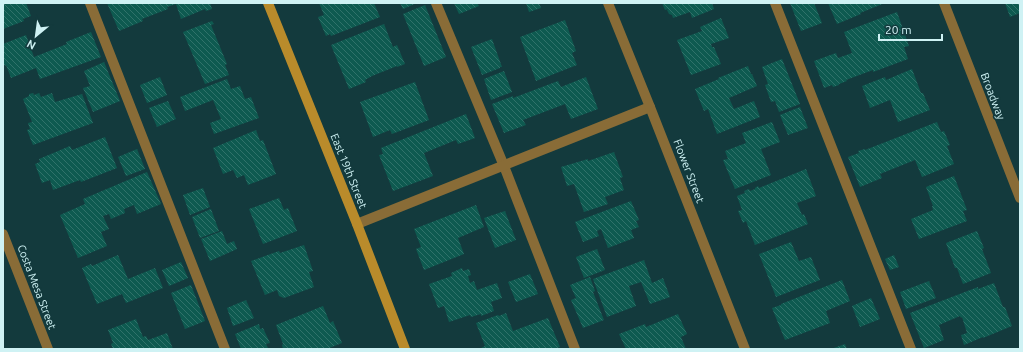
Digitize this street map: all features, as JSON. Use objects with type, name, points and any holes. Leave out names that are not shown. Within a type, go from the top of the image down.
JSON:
[{"type":"street","points":[[90,3],[225,349]]},
{"type":"street","name":"East 19th Street","points":[[268,3],[357,224],[405,349]]},
{"type":"street","points":[[436,3],[504,166],[575,349]]},
{"type":"street","name":"Flower Street","points":[[608,3],[745,349]]},
{"type":"street","points":[[775,3],[911,349]]},
{"type":"street","name":"Broadway","points":[[944,3],[1020,198]]},
{"type":"street","points":[[357,224],[650,106]]},
{"type":"street","name":"Costa Mesa Street","points":[[3,234],[48,349]]},
{"type":"building","points":[[3,3],[26,3],[31,16],[23,19],[24,21],[3,29]]},
{"type":"building","points":[[107,3],[210,3],[212,9],[206,11],[205,9],[181,19],[176,4],[167,7],[168,9],[142,19],[143,21],[119,31]]},
{"type":"building","points":[[319,3],[374,3],[380,17],[331,36],[330,34],[326,36],[318,17],[324,15]]},
{"type":"building","points":[[400,3],[417,3],[403,9]]},
{"type":"building","points":[[454,3],[477,3],[479,6],[459,14]]},
{"type":"building","points":[[526,3],[539,3],[541,8],[529,12]]},
{"type":"building","points":[[662,3],[712,3],[714,9],[692,18],[690,12],[673,18],[672,15],[669,14],[668,9],[665,10]]},
{"type":"building","points":[[790,3],[814,3],[822,23],[801,31]]},
{"type":"building","points":[[828,3],[885,3],[837,24]]},
{"type":"building","points":[[1005,3],[1020,3],[1020,13],[1010,17]]},
{"type":"building","points":[[425,5],[446,57],[424,66],[403,14]]},
{"type":"building","points":[[897,12],[909,46],[904,47],[908,59],[846,80],[847,81],[839,85],[833,87],[832,85],[824,88],[814,61],[836,53],[838,58],[852,53],[844,32]]},
{"type":"building","points":[[721,18],[729,38],[711,44],[712,47],[714,47],[721,64],[691,75],[677,40],[702,31],[700,27]]},
{"type":"building","points":[[565,20],[576,51],[572,53],[577,65],[536,81],[520,37]]},
{"type":"building","points":[[212,21],[214,24],[211,25],[227,64],[225,65],[229,75],[205,84],[183,32]]},
{"type":"building","points":[[384,24],[393,47],[397,45],[405,64],[372,76],[365,80],[366,82],[349,89],[331,45]]},
{"type":"building","points":[[91,32],[101,57],[40,79],[36,68],[11,78],[6,65],[5,66],[3,63],[3,44],[26,35],[34,57],[67,44],[66,42]]},
{"type":"building","points":[[492,39],[502,67],[482,75],[471,47]]},
{"type":"building","points":[[782,59],[800,104],[779,112],[775,101],[771,102],[765,85],[768,84],[762,67]]},
{"type":"building","points":[[104,62],[120,101],[93,112],[83,88],[90,86],[84,71]]},
{"type":"building","points":[[748,66],[757,86],[729,98],[734,109],[754,101],[760,117],[717,134],[708,109],[704,111],[695,89]]},
{"type":"building","points":[[912,69],[921,93],[923,93],[930,110],[898,122],[890,100],[870,108],[862,86],[885,77],[886,80]]},
{"type":"building","points":[[504,71],[512,92],[491,100],[484,79]]},
{"type":"building","points":[[160,77],[167,95],[147,103],[140,85]]},
{"type":"building","points":[[586,77],[598,109],[571,119],[565,104],[523,120],[526,125],[504,133],[492,104],[513,96],[513,98],[558,81],[561,87]]},
{"type":"building","points":[[227,79],[231,89],[240,86],[245,99],[251,97],[259,118],[214,134],[210,123],[221,119],[213,100],[185,111],[180,97]]},
{"type":"building","points":[[415,82],[429,120],[392,134],[390,130],[373,137],[360,102]]},
{"type":"building","points":[[33,93],[34,95],[39,93],[41,97],[52,93],[55,102],[82,94],[93,123],[33,145],[27,130],[30,129],[28,123],[32,122],[23,99],[29,96],[29,94]]},
{"type":"building","points":[[168,101],[176,119],[157,127],[149,108]]},
{"type":"building","points":[[800,107],[808,128],[788,135],[780,115]]},
{"type":"building","points":[[466,114],[475,138],[458,144],[456,140],[424,153],[433,176],[393,191],[379,155],[383,154],[381,148]]},
{"type":"building","points":[[772,122],[780,142],[761,149],[771,175],[735,189],[723,160],[728,159],[725,151],[746,143],[742,133]]},
{"type":"building","points":[[937,122],[941,132],[944,131],[950,145],[947,146],[954,164],[922,177],[915,160],[880,174],[882,178],[860,187],[848,157],[859,153],[858,151],[865,150]]},
{"type":"building","points":[[256,130],[260,141],[263,140],[276,174],[248,185],[244,175],[237,178],[233,170],[223,174],[213,148]]},
{"type":"building","points":[[105,137],[117,168],[81,182],[80,180],[53,190],[50,180],[42,183],[35,164],[40,162],[39,159],[70,146],[72,150]]},
{"type":"building","points":[[137,149],[145,169],[126,176],[118,157]]},
{"type":"building","points":[[614,152],[623,177],[620,178],[624,190],[605,197],[608,204],[584,212],[574,184],[567,186],[561,167],[588,159],[588,161]]},
{"type":"building","points":[[806,169],[816,196],[797,203],[808,224],[755,245],[746,221],[743,223],[738,211],[742,210],[737,196],[745,193],[744,191],[749,189],[750,191],[758,186],[759,188]]},
{"type":"building","points":[[147,172],[161,204],[137,214],[134,205],[124,209],[125,213],[111,219],[109,214],[103,216],[109,229],[101,232],[107,246],[78,258],[60,215],[85,204],[83,199]]},
{"type":"building","points":[[954,176],[967,210],[963,211],[967,221],[919,239],[911,219],[933,210],[926,187]]},
{"type":"building","points":[[203,188],[210,207],[190,215],[183,195]]},
{"type":"building","points":[[279,198],[284,210],[288,208],[297,231],[263,244],[249,209]]},
{"type":"building","points":[[631,201],[639,220],[636,221],[639,227],[631,230],[634,238],[608,248],[601,229],[597,231],[599,236],[583,242],[575,222]]},
{"type":"building","points":[[476,205],[484,227],[458,238],[464,254],[424,270],[416,249],[421,247],[414,229]]},
{"type":"building","points":[[211,209],[219,231],[200,238],[192,217]]},
{"type":"building","points":[[505,211],[516,240],[495,248],[484,218]]},
{"type":"building","points":[[222,231],[227,244],[234,241],[237,249],[210,261],[201,239]]},
{"type":"building","points":[[977,231],[984,248],[982,249],[991,273],[963,284],[957,268],[955,268],[946,243]]},
{"type":"building","points":[[791,242],[799,261],[811,257],[820,280],[776,297],[759,254]]},
{"type":"building","points":[[304,245],[313,271],[309,272],[314,287],[284,298],[279,296],[277,290],[265,295],[251,261],[279,251],[280,253]]},
{"type":"building","points":[[597,249],[605,270],[584,278],[576,257]]},
{"type":"building","points":[[118,255],[128,279],[155,268],[163,288],[126,303],[122,294],[97,304],[82,268],[91,264],[92,266]]},
{"type":"building","points":[[894,255],[899,267],[890,270],[885,259]]},
{"type":"building","points":[[644,260],[652,283],[663,278],[670,297],[650,304],[641,282],[629,286],[636,306],[607,317],[593,279]]},
{"type":"building","points":[[181,262],[188,278],[169,286],[162,270]]},
{"type":"building","points":[[462,268],[463,271],[469,269],[471,275],[468,276],[470,283],[474,281],[477,290],[497,283],[502,298],[491,302],[494,311],[481,316],[481,314],[471,317],[470,315],[449,322],[444,306],[438,308],[429,284],[452,276],[451,273]]},
{"type":"building","points":[[530,274],[538,294],[516,302],[508,282]]},
{"type":"building","points":[[590,277],[595,291],[593,292],[604,320],[583,328],[571,300],[576,298],[570,285]]},
{"type":"building","points":[[842,280],[850,301],[826,311],[830,323],[785,340],[772,308]]},
{"type":"building","points":[[929,281],[936,298],[906,309],[900,292]]},
{"type":"building","points":[[994,283],[1012,326],[964,345],[961,335],[967,333],[962,317],[961,318],[960,316],[939,325],[944,340],[924,348],[910,313],[978,287],[978,289]]},
{"type":"building","points":[[191,285],[205,321],[185,329],[171,293]]},
{"type":"building","points":[[871,298],[880,319],[860,327],[852,306]]},
{"type":"building","points":[[246,300],[254,318],[233,326],[227,308]]},
{"type":"building","points":[[323,306],[330,323],[333,321],[342,343],[327,349],[283,349],[283,344],[276,325]]},
{"type":"building","points":[[506,313],[513,331],[548,318],[560,347],[555,349],[479,349],[485,346],[476,323]]},
{"type":"building","points":[[678,314],[687,334],[681,337],[686,349],[626,349],[619,334],[645,324],[646,327]]},
{"type":"building","points":[[136,319],[143,337],[146,336],[148,340],[167,333],[173,349],[113,349],[111,344],[113,343],[108,330]]},
{"type":"building","points":[[259,324],[260,329],[263,328],[270,343],[266,344],[268,348],[241,349],[235,334]]},
{"type":"building","points":[[845,344],[847,349],[831,349]]}]
